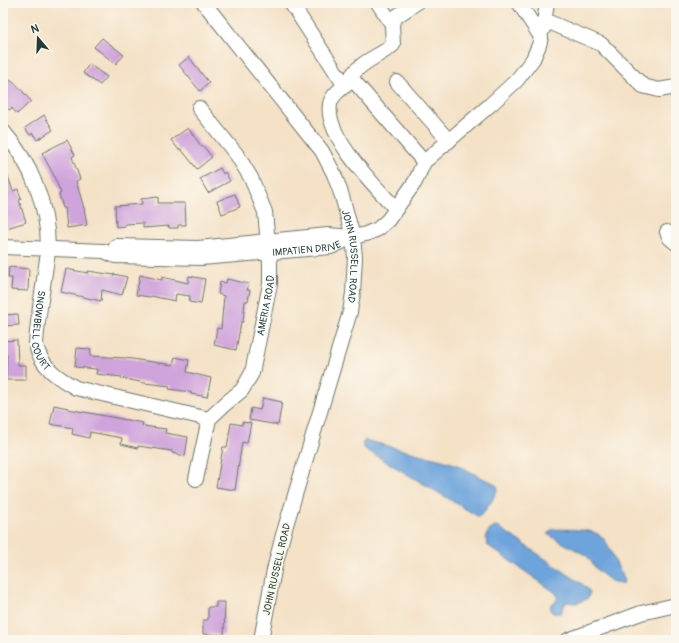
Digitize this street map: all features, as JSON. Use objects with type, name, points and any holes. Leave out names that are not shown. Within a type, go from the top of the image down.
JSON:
[{"type":"street","name":"JOHN RUSSELL ROAD","points":[[204,3],[322,152],[334,174],[342,196],[353,237],[355,257],[350,312],[283,535],[274,570],[261,640]]},
{"type":"street","points":[[291,3],[349,83],[424,162],[517,80],[540,45],[548,3]]},
{"type":"street","points":[[378,3],[392,24]]},
{"type":"street","points":[[396,210],[350,157],[335,132],[331,118],[330,104],[335,93],[349,83],[357,68],[393,45],[392,24],[394,18],[416,3]]},
{"type":"street","points":[[519,3],[541,37]]},
{"type":"street","points":[[544,20],[601,44],[643,86],[658,90],[676,87]]},
{"type":"street","points":[[397,82],[449,141]]},
{"type":"street","name":"AMERIA ROAD","points":[[199,108],[238,155],[251,178],[265,212],[269,247],[270,284],[252,373],[242,390],[209,419]]},
{"type":"street","name":"SNOWBELL COURT","points":[[3,131],[16,146],[30,169],[39,192],[45,218],[48,248],[36,345],[45,364],[58,378],[76,388],[209,419]]},
{"type":"street","name":"IMPATIEN DRIVE","points":[[3,246],[104,251],[116,256],[201,258],[269,247],[331,247],[353,237],[378,229],[388,220],[415,182],[424,162]]},
{"type":"street","points":[[667,232],[670,238],[676,243]]},
{"type":"street","points":[[196,478],[209,419]]},
{"type":"street","points":[[568,640],[641,613],[676,605]]},
{"type":"water","points":[[365,440],[458,465],[492,482],[498,487],[497,491],[479,517],[365,449],[362,444]]},
{"type":"water","points":[[495,527],[500,528],[585,586],[590,592],[588,598],[578,603],[566,602],[561,613],[553,613],[550,610],[551,604],[555,603],[558,597],[556,593],[487,545],[487,534]]},
{"type":"water","points":[[553,529],[573,529],[588,531],[600,535],[608,545],[622,574],[624,579],[623,584],[611,581],[597,570],[587,556],[547,534]]},
{"type":"building","points":[[102,38],[124,55],[116,64],[94,47]]},
{"type":"building","points":[[189,57],[209,83],[200,91],[179,65]]},
{"type":"building","points":[[89,64],[107,77],[100,85],[83,73]]},
{"type":"building","points":[[3,75],[18,86],[31,101],[17,114],[12,108],[9,110],[3,104]]},
{"type":"building","points":[[44,115],[53,130],[37,140],[33,133],[30,135],[25,128]]},
{"type":"building","points":[[188,128],[202,147],[203,146],[212,157],[197,169],[181,149],[179,150],[171,140]]},
{"type":"building","points":[[67,140],[75,155],[72,157],[80,179],[76,181],[84,208],[87,225],[67,228],[65,208],[63,208],[59,194],[61,193],[42,153]]},
{"type":"building","points":[[4,165],[13,191],[18,189],[21,199],[19,200],[26,222],[7,228],[3,216]]},
{"type":"building","points":[[220,168],[223,174],[225,172],[230,181],[208,193],[200,179]]},
{"type":"building","points":[[235,194],[240,207],[222,214],[217,201]]},
{"type":"building","points":[[158,197],[158,203],[185,203],[186,225],[178,225],[178,228],[169,228],[169,226],[143,228],[143,223],[125,224],[125,226],[116,227],[115,206],[142,204],[141,199]]},
{"type":"building","points":[[9,267],[29,269],[28,291],[11,290],[12,278],[8,278]]},
{"type":"building","points":[[66,269],[88,273],[88,271],[114,274],[127,277],[122,295],[102,290],[101,301],[61,292]]},
{"type":"building","points":[[140,275],[162,280],[162,277],[188,283],[189,276],[205,279],[201,304],[189,302],[190,296],[176,294],[175,301],[151,296],[136,295]]},
{"type":"building","points":[[227,279],[249,284],[247,290],[250,290],[248,301],[245,301],[243,322],[241,322],[236,350],[214,345],[217,328],[221,329],[224,296],[218,294],[220,282],[226,283]]},
{"type":"building","points":[[18,314],[19,325],[3,326],[3,315]]},
{"type":"building","points":[[17,340],[18,365],[26,365],[26,380],[6,380],[7,355],[3,355],[3,341]]},
{"type":"building","points":[[77,348],[91,349],[90,356],[125,358],[173,365],[175,357],[189,360],[187,372],[211,378],[207,397],[191,394],[191,392],[169,389],[170,386],[145,383],[121,378],[122,377],[96,374],[97,369],[75,367]]},
{"type":"building","points":[[263,398],[282,402],[278,425],[249,420],[251,408],[260,410]]},
{"type":"building","points":[[54,405],[143,423],[142,426],[166,429],[165,433],[188,437],[185,456],[172,453],[172,451],[138,446],[138,448],[121,444],[122,438],[90,432],[89,438],[72,434],[73,428],[50,424]]},
{"type":"building","points":[[242,422],[251,423],[247,443],[242,442],[235,490],[216,487],[223,447],[227,447],[231,423],[242,425]]},
{"type":"building","points":[[216,602],[225,602],[224,635],[203,634],[203,620],[208,620],[208,607],[216,607]]}]
